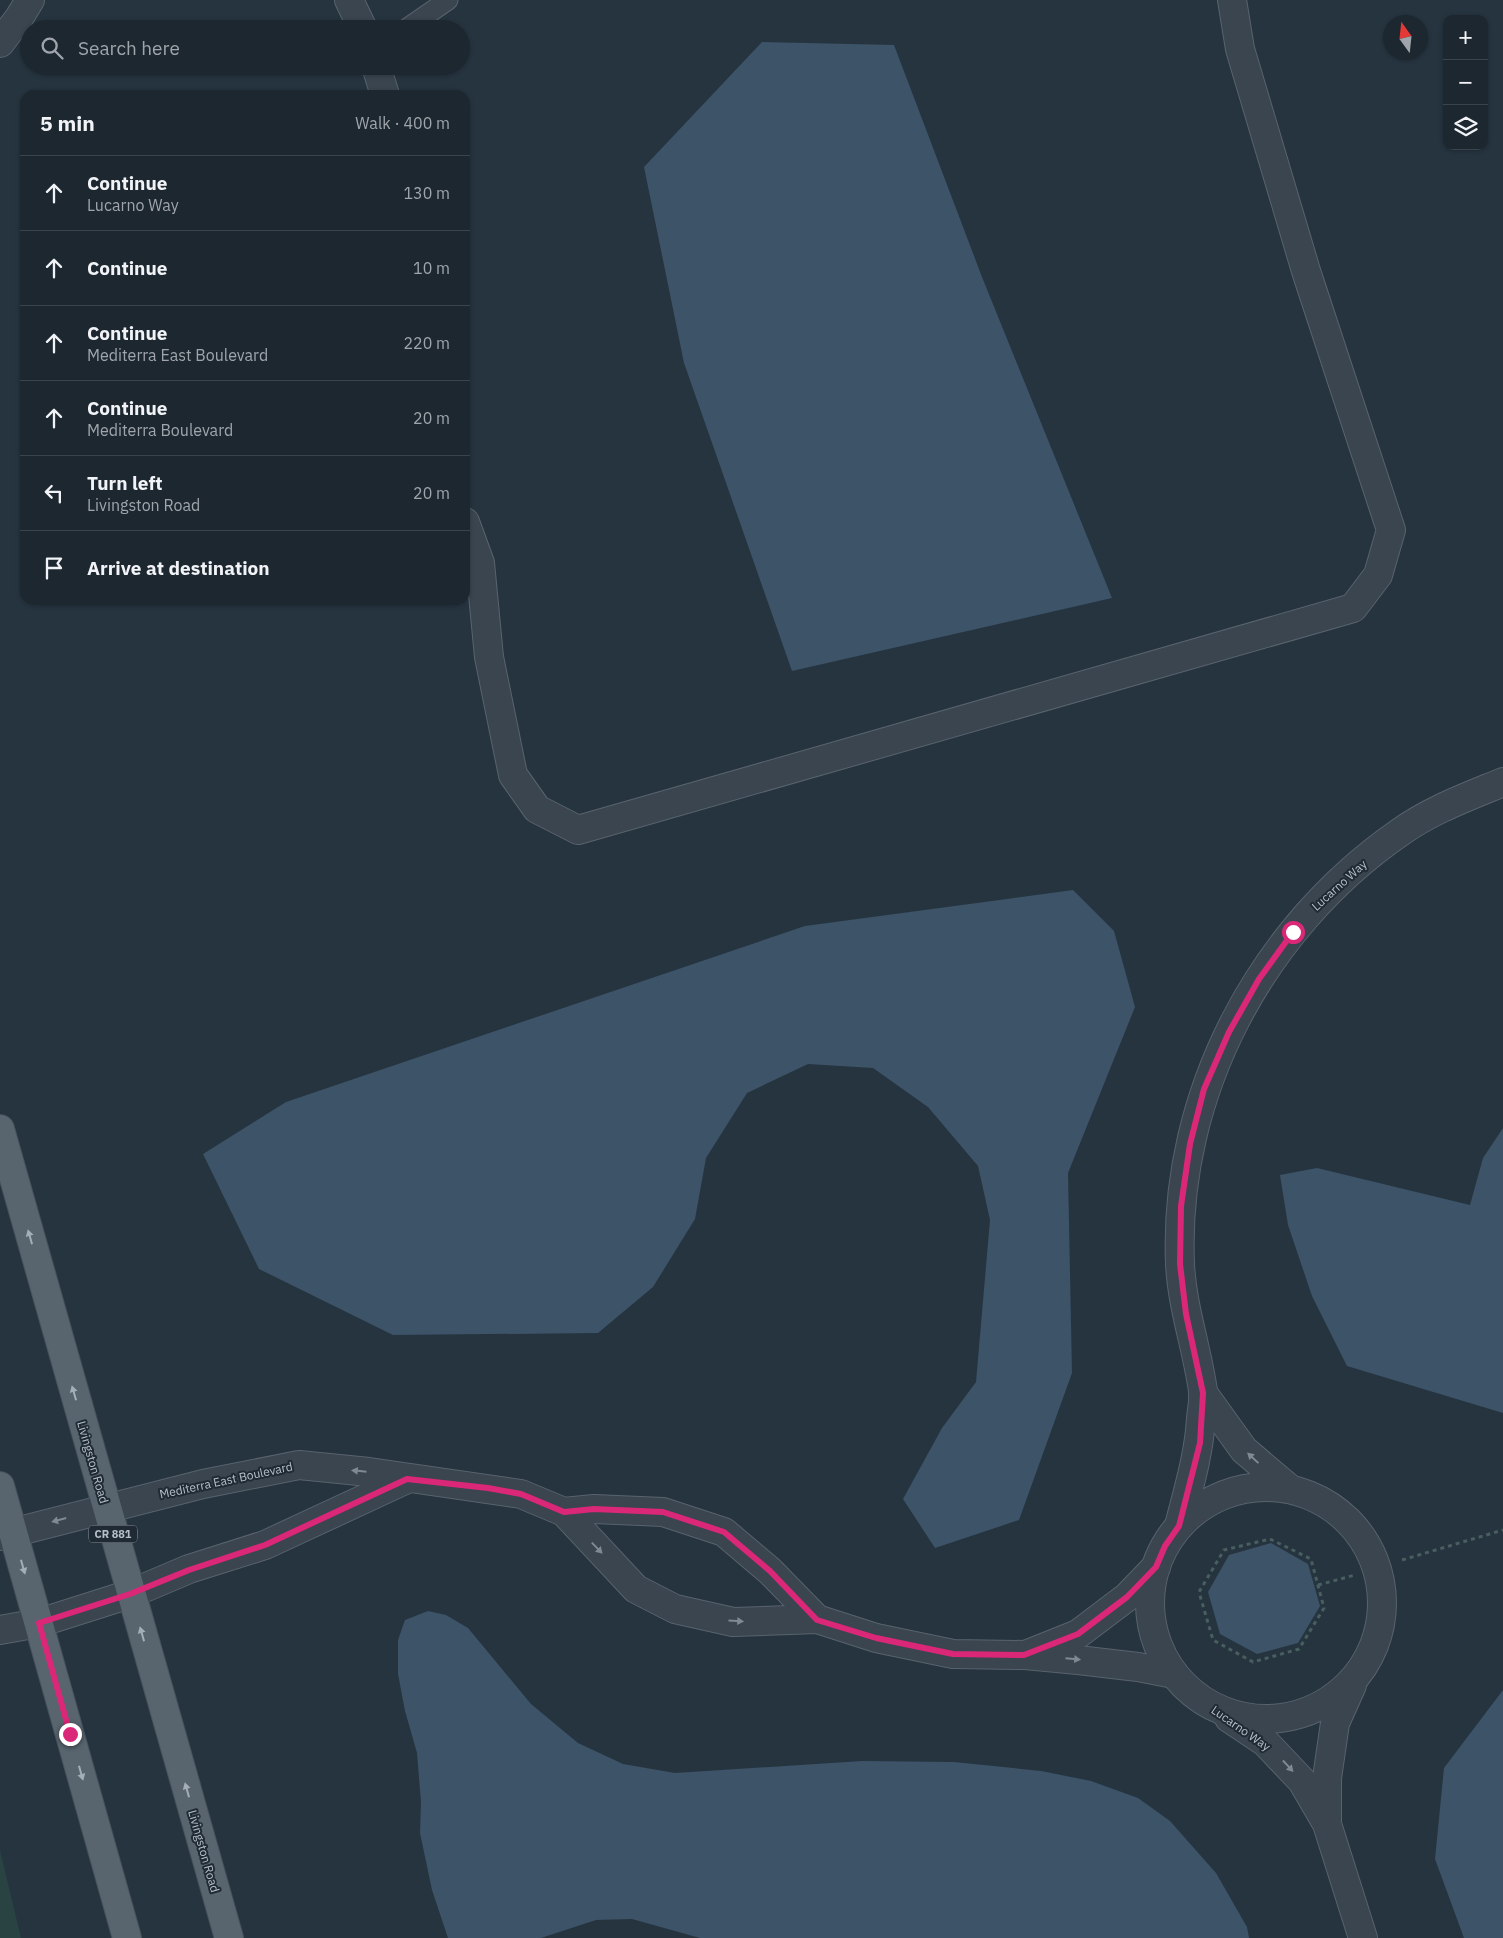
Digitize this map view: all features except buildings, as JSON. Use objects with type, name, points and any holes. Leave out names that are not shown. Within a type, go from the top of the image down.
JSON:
[{"type":"main road","name":"Livingston Road","points":[[0,1129],[130,1594],[229,1938]]},
{"type":"main road","points":[[0,1486],[7,1534],[39,1623],[128,1938]]},
{"type":"street","points":[[0,43],[30,0]]},
{"type":"street","points":[[349,0],[358,20]]},
{"type":"street","points":[[470,536],[480,563],[489,657],[513,776],[537,809],[578,830],[1353,608],[1378,575],[1391,530],[1306,271],[1240,48],[1232,0]]},
{"type":"street","points":[[379,75],[383,90]]},
{"type":"street","name":"Lucarno Way","points":[[1179,1526],[1200,1443],[1203,1393],[1186,1314],[1181,1274],[1181,1206],[1190,1144],[1204,1089],[1229,1032],[1259,979],[1304,916],[1353,871],[1399,833],[1445,805],[1503,782]]},
{"type":"street","name":"Lucarno Way","points":[[1203,1393],[1244,1450],[1290,1489]]},
{"type":"street","name":"Mediterra East Boulevard","points":[[7,1534],[204,1484],[299,1465],[369,1472],[521,1494],[564,1512],[636,1589],[675,1609],[733,1622],[817,1620],[876,1638],[953,1654],[1024,1655],[1138,1667],[1174,1674]]},
{"type":"street","points":[[0,1630],[39,1623],[130,1594],[189,1570],[265,1545],[407,1479]]},
{"type":"street","points":[[1273,1487],[1290,1489],[1316,1498],[1344,1516],[1369,1547],[1378,1567],[1383,1599],[1381,1626],[1375,1646],[1354,1680],[1323,1705],[1286,1718],[1246,1718],[1208,1705],[1189,1691],[1174,1674],[1156,1641],[1151,1623],[1150,1595],[1156,1567],[1165,1546],[1179,1526],[1206,1504],[1238,1491],[1273,1487]]},
{"type":"street","name":"Mediterra East Boulevard","points":[[564,1512],[594,1509],[663,1512],[724,1532],[770,1571],[817,1620]]},
{"type":"street","name":"Mediterra East Boulevard","points":[[1024,1655],[1078,1634],[1127,1597],[1156,1567]]},
{"type":"street","name":"Lucarno Way","points":[[1327,1824],[1326,1778],[1335,1723],[1354,1680]]},
{"type":"street","name":"Lucarno Way","points":[[1208,1705],[1265,1742],[1302,1781],[1327,1824],[1363,1938]]},
{"type":"lane","points":[[419,20],[448,0]]},
{"type":"path","points":[[1402,1560],[1503,1530]]},
{"type":"path","points":[[1270,1539],[1311,1559],[1318,1585],[1324,1608],[1299,1649],[1253,1662],[1213,1640],[1199,1592],[1224,1550],[1270,1539]]},
{"type":"path","points":[[1318,1585],[1355,1574]]},
{"type":"green space","points":[[0,1850],[21,1938],[0,1938]]},
{"type":"water","points":[[762,42],[894,45],[982,277],[1112,598],[792,671],[684,363],[644,167]]},
{"type":"water","points":[[1073,890],[1114,931],[1135,1007],[1068,1173],[1072,1373],[1019,1520],[935,1548],[903,1499],[942,1428],[976,1382],[990,1220],[978,1166],[928,1107],[873,1068],[808,1064],[747,1093],[706,1158],[695,1219],[653,1287],[598,1333],[393,1335],[259,1269],[203,1154],[286,1102],[805,926]]},
{"type":"water","points":[[1503,1128],[1503,1413],[1347,1366],[1312,1296],[1288,1225],[1280,1175],[1317,1168],[1470,1205],[1483,1158]]},
{"type":"water","points":[[1271,1543],[1308,1564],[1320,1606],[1298,1643],[1257,1654],[1220,1634],[1208,1592],[1229,1555]]},
{"type":"water","points":[[428,1611],[446,1615],[468,1628],[531,1704],[578,1743],[623,1764],[675,1773],[862,1761],[954,1762],[1041,1771],[1091,1781],[1138,1798],[1170,1821],[1216,1873],[1247,1927],[1249,1938],[700,1938],[632,1919],[596,1920],[541,1938],[448,1938],[432,1890],[420,1833],[421,1802],[417,1753],[405,1711],[398,1674],[398,1640],[405,1620]]},
{"type":"water","points":[[1503,1690],[1503,1938],[1464,1938],[1435,1859],[1444,1768]]},
{"type":"route","points":[[70,1734],[39,1623],[130,1594],[189,1570],[265,1545],[407,1479],[488,1488],[521,1494],[564,1512],[594,1509],[663,1512],[724,1532],[770,1571],[817,1620],[876,1638],[953,1654],[1024,1655],[1078,1634],[1127,1597],[1156,1567],[1165,1546],[1179,1526],[1200,1443],[1203,1393],[1186,1314],[1180,1264],[1181,1206],[1190,1144],[1204,1089],[1229,1032],[1259,979],[1293,932]]}]
